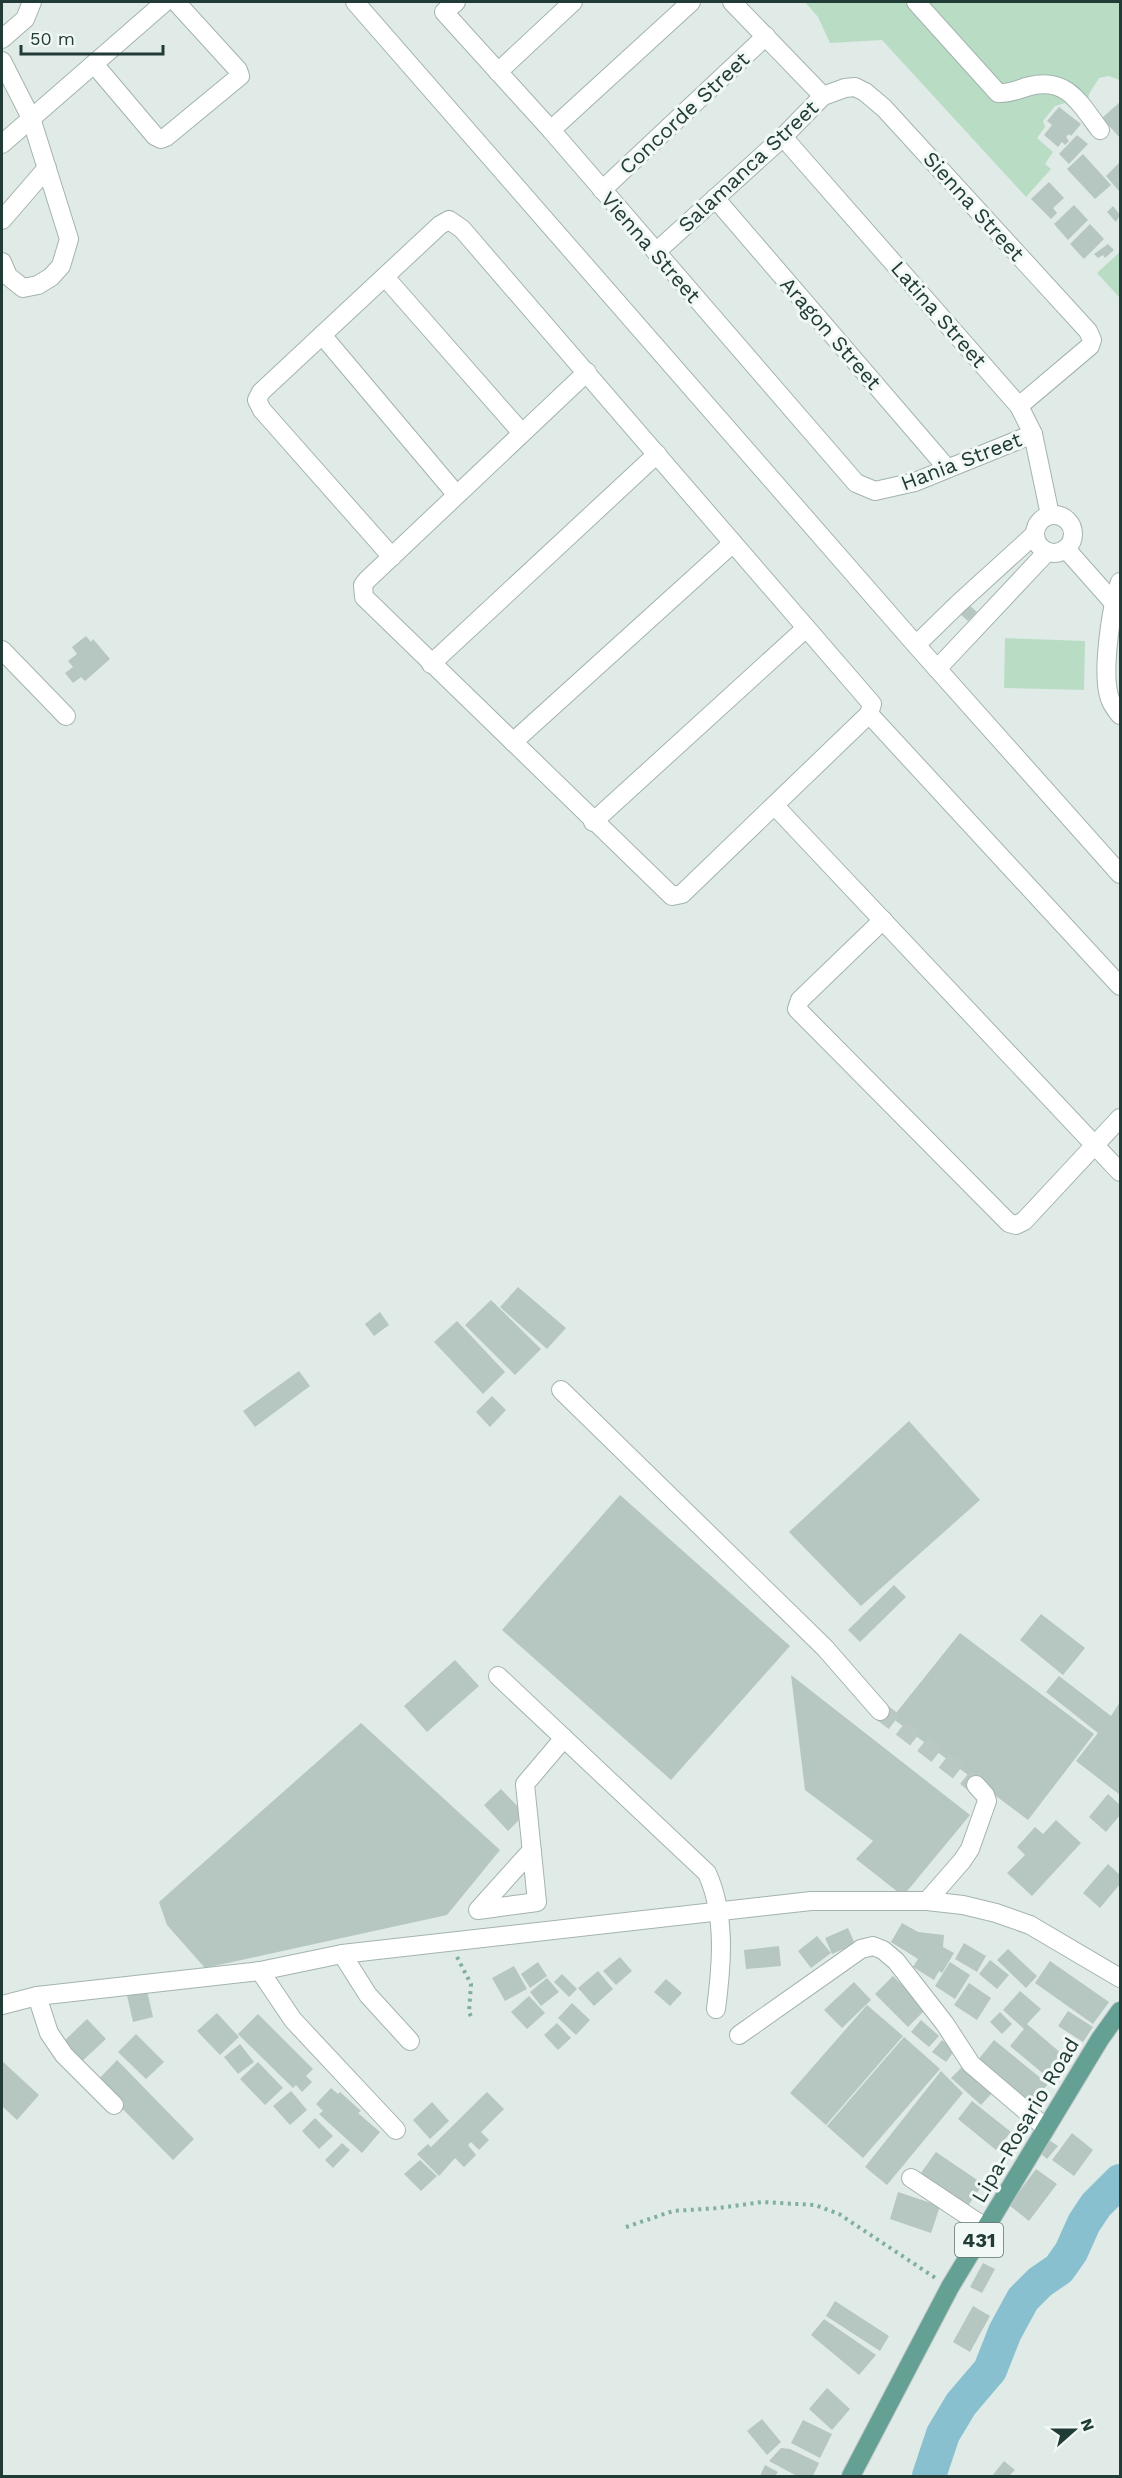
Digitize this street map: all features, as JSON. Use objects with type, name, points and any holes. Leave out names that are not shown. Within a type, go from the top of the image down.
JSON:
[{"type":"main road","name":"Lipa-Rosario Road","points":[[851,2476],[950,2287],[1100,2038],[1120,2011]]},
{"type":"street","points":[[2,39],[25,19],[32,2]]},
{"type":"street","points":[[5,135],[31,118],[165,2]]},
{"type":"street","points":[[94,64],[155,136],[161,139],[166,137],[236,82],[240,76],[238,70],[176,2]]},
{"type":"street","points":[[355,2],[937,669],[1120,874]]},
{"type":"street","points":[[498,72],[573,2]]},
{"type":"street","points":[[551,130],[691,2]]},
{"type":"street","points":[[732,2],[823,96]]},
{"type":"street","points":[[916,2],[998,93],[1007,93],[1031,85],[1052,84],[1064,87],[1100,130]]},
{"type":"street","name":"Vienna Street","points":[[450,7],[498,72],[551,130],[856,483]]},
{"type":"street","name":"Concorde Street","points":[[602,190],[766,36]]},
{"type":"street","points":[[2,62],[31,118],[69,240],[63,260],[51,277],[38,285],[23,288],[8,276],[2,262]]},
{"type":"street","name":"Sienna Street","points":[[845,88],[855,87],[865,92],[884,108],[1088,331],[1092,340],[1090,346],[1019,406]]},
{"type":"street","name":"Salamanca Street","points":[[656,252],[783,137],[823,96],[845,88]]},
{"type":"street","name":"Latina Street","points":[[783,137],[1019,406],[1033,434],[1050,515]]},
{"type":"street","points":[[2,220],[47,168]]},
{"type":"street","name":"Aragon Street","points":[[715,198],[947,468]]},
{"type":"street","points":[[392,557],[258,405],[257,400],[261,392],[440,225],[449,220],[454,221],[587,372],[732,543],[870,700],[872,708],[869,714],[775,806],[678,896],[672,896],[593,822],[364,597],[363,585],[392,557],[456,494],[587,372]]},
{"type":"street","points":[[385,277],[522,433]]},
{"type":"street","points":[[322,335],[456,494]]},
{"type":"street","name":"Hania Street","points":[[856,483],[875,491],[915,482],[1033,434]]},
{"type":"street","points":[[431,664],[657,454]]},
{"type":"street","points":[[1050,515],[1063,516],[1072,525],[1073,538],[1066,549],[1056,553],[1047,552],[1036,541],[1035,534],[1039,522],[1050,515]]},
{"type":"street","points":[[916,645],[1035,534]]},
{"type":"street","points":[[513,742],[732,543]]},
{"type":"street","points":[[1066,549],[1117,604]]},
{"type":"street","points":[[937,669],[1047,552]]},
{"type":"street","points":[[1120,582],[1108,641],[1107,689],[1114,707],[1120,714]]},
{"type":"street","points":[[974,590],[993,608]]},
{"type":"street","points":[[941,621],[961,642]]},
{"type":"street","points":[[593,822],[806,628]]},
{"type":"street","points":[[2,650],[66,717]]},
{"type":"street","points":[[869,714],[1120,986]]},
{"type":"street","points":[[775,806],[1120,1172]]},
{"type":"street","points":[[883,920],[796,1006],[1009,1223],[1016,1225],[1024,1221],[1120,1118]]},
{"type":"street","points":[[561,1390],[825,1648],[880,1711]]},
{"type":"street","points":[[498,1676],[707,1873],[715,1892],[722,1964],[716,2009]]},
{"type":"street","points":[[532,1850],[525,1784],[564,1738]]},
{"type":"street","points":[[927,1900],[962,1862],[970,1849],[987,1801],[976,1785]]},
{"type":"street","points":[[2,2005],[37,1996],[260,1971],[342,1954],[811,1901],[927,1900],[963,1905],[1030,1925],[1120,1978]]},
{"type":"street","points":[[739,2035],[861,1948],[873,1946],[883,1950],[896,1961],[945,2024],[971,2064],[1046,2128]]},
{"type":"street","points":[[342,1954],[368,1995],[410,2041]]},
{"type":"street","points":[[260,1971],[293,2020],[396,2130]]},
{"type":"street","points":[[37,1996],[49,2034],[64,2055],[114,2105]]},
{"type":"street","points":[[911,2178],[986,2228]]},
{"type":"path","points":[[451,1942],[471,1984],[469,2012],[472,2019]]},
{"type":"path","points":[[626,2227],[673,2211],[762,2202],[815,2205],[839,2214],[950,2287]]},
{"type":"green space","points":[[805,2],[1120,2],[1120,80],[1108,76],[1099,78],[1089,94],[1088,101],[1076,113],[1065,103],[1055,106],[1043,121],[1045,127],[1037,138],[1053,152],[1045,164],[1051,169],[1026,197],[882,40],[830,43],[818,17]]},
{"type":"green space","points":[[1120,252],[1120,298],[1097,273]]},
{"type":"green space","points":[[1005,638],[1085,641],[1084,690],[1004,688]]},
{"type":"building","points":[[1120,102],[1120,138],[1102,118]]},
{"type":"building","points":[[1059,107],[1081,124],[1071,136],[1069,134],[1066,137],[1069,141],[1065,145],[1062,142],[1058,147],[1044,135],[1052,125],[1047,121]]},
{"type":"building","points":[[1077,135],[1088,144],[1069,164],[1059,154]]},
{"type":"building","points":[[1083,154],[1111,185],[1095,199],[1067,169]]},
{"type":"building","points":[[1120,162],[1120,192],[1106,176]]},
{"type":"building","points":[[1049,182],[1064,198],[1053,208],[1057,213],[1051,219],[1031,199]]},
{"type":"building","points":[[1074,205],[1088,220],[1068,240],[1054,224]]},
{"type":"building","points":[[1113,206],[1120,215],[1116,222],[1107,212]]},
{"type":"building","points":[[1090,224],[1104,239],[1084,259],[1070,244]]},
{"type":"building","points":[[1108,244],[1114,250],[1105,258],[1103,255],[1098,258],[1094,254]]},
{"type":"building","points":[[969,605],[977,612],[968,621],[960,614]]},
{"type":"building","points":[[86,636],[91,642],[93,639],[110,659],[85,681],[81,677],[73,683],[65,673],[73,667],[68,661],[77,654],[72,647]]},
{"type":"building","points":[[518,1287],[566,1328],[547,1349],[500,1307]]},
{"type":"building","points":[[491,1300],[541,1349],[515,1375],[465,1325]]},
{"type":"building","points":[[380,1312],[389,1325],[374,1336],[365,1324]]},
{"type":"building","points":[[457,1321],[505,1372],[483,1394],[434,1342]]},
{"type":"building","points":[[299,1371],[310,1386],[255,1427],[243,1411]]},
{"type":"building","points":[[492,1396],[506,1410],[490,1427],[476,1412]]},
{"type":"building","points":[[909,1421],[980,1500],[861,1606],[789,1532]]},
{"type":"building","points":[[620,1495],[790,1646],[671,1780],[502,1630]]},
{"type":"building","points":[[894,1585],[906,1597],[860,1642],[848,1630]]},
{"type":"building","points":[[1041,1614],[1085,1648],[1063,1675],[1020,1640]]},
{"type":"building","points":[[960,1633],[1094,1734],[1028,1820],[892,1718]]},
{"type":"building","points":[[455,1660],[479,1686],[427,1732],[404,1706]]},
{"type":"building","points":[[791,1675],[970,1815],[903,1896],[856,1859],[873,1841],[805,1790]]},
{"type":"building","points":[[1059,1676],[1111,1716],[1120,1702],[1120,1795],[1076,1761],[1098,1733],[1046,1692]]},
{"type":"building","points":[[361,1723],[500,1850],[447,1915],[205,1968],[167,1925],[159,1902]]},
{"type":"building","points":[[501,1789],[525,1814],[508,1831],[484,1805]]},
{"type":"building","points":[[1108,1794],[1120,1805],[1120,1815],[1106,1832],[1089,1817]]},
{"type":"building","points":[[1056,1820],[1081,1843],[1032,1896],[1007,1873],[1025,1855],[1017,1847],[1035,1827],[1043,1834]]},
{"type":"building","points":[[1108,1864],[1120,1875],[1120,1884],[1100,1908],[1083,1893]]},
{"type":"building","points":[[902,1923],[918,1932],[944,1935],[943,1947],[954,1953],[942,1973],[939,1971],[934,1980],[913,1967],[918,1959],[891,1942]]},
{"type":"building","points":[[848,1928],[855,1944],[832,1954],[825,1938]]},
{"type":"building","points":[[817,1936],[831,1953],[811,1968],[798,1951]]},
{"type":"building","points":[[964,1943],[986,1956],[977,1972],[955,1959]]},
{"type":"building","points":[[779,1946],[781,1966],[746,1969],[744,1950]]},
{"type":"building","points":[[1008,1949],[1037,1976],[1026,1988],[997,1960]]},
{"type":"building","points":[[620,1957],[632,1971],[616,1985],[603,1971]]},
{"type":"building","points":[[990,1960],[1009,1975],[997,1989],[979,1974]]},
{"type":"building","points":[[1050,1961],[1109,2002],[1093,2024],[1035,1983]]},
{"type":"building","points":[[538,1962],[547,1976],[530,1988],[521,1974]]},
{"type":"building","points":[[950,1962],[970,1975],[955,1999],[935,1986]]},
{"type":"building","points":[[514,1966],[527,1989],[505,2001],[492,1978]]},
{"type":"building","points":[[598,1971],[613,1989],[594,2006],[578,1988]]},
{"type":"building","points":[[562,1974],[577,1989],[569,1997],[554,1982]]},
{"type":"building","points":[[893,1976],[926,2009],[908,2027],[875,1994]]},
{"type":"building","points":[[547,1978],[559,1992],[541,2006],[530,1992]]},
{"type":"building","points":[[666,1979],[682,1993],[670,2006],[654,1992]]},
{"type":"building","points":[[854,1982],[871,2000],[842,2028],[824,2010]]},
{"type":"building","points":[[969,1983],[991,1998],[977,2020],[954,2005]]},
{"type":"building","points":[[146,1986],[153,2017],[133,2022],[126,1991]]},
{"type":"building","points":[[1020,1991],[1041,2009],[1027,2024],[1069,2060],[1052,2081],[1010,2046],[1024,2029],[1003,2010]]},
{"type":"building","points":[[529,1996],[545,2013],[527,2029],[511,2012]]},
{"type":"building","points":[[572,2003],[590,2020],[576,2035],[558,2018]]},
{"type":"building","points":[[867,2005],[903,2036],[826,2125],[790,2093]]},
{"type":"building","points":[[1068,2011],[1093,2027],[1083,2042],[1058,2026]]},
{"type":"building","points":[[1000,2012],[1012,2024],[1002,2034],[990,2022]]},
{"type":"building","points":[[217,2013],[239,2037],[220,2055],[197,2031]]},
{"type":"building","points":[[258,2014],[313,2069],[306,2076],[312,2082],[302,2092],[296,2085],[293,2088],[238,2034]]},
{"type":"building","points":[[87,2019],[106,2039],[79,2064],[61,2044]]},
{"type":"building","points":[[921,2020],[939,2036],[929,2047],[911,2032]]},
{"type":"building","points":[[557,2023],[571,2038],[558,2050],[544,2035]]},
{"type":"building","points":[[136,2034],[164,2062],[146,2079],[118,2052]]},
{"type":"building","points":[[904,2037],[940,2069],[863,2158],[827,2126]]},
{"type":"building","points":[[942,2040],[955,2050],[946,2062],[932,2052]]},
{"type":"building","points":[[994,2040],[1048,2084],[1027,2109],[974,2065]]},
{"type":"building","points":[[240,2044],[254,2062],[238,2074],[224,2057]]},
{"type":"building","points":[[117,2060],[194,2139],[173,2160],[96,2082]]},
{"type":"building","points":[[2,2061],[39,2095],[17,2120],[2,2106]]},
{"type":"building","points":[[258,2062],[283,2088],[265,2105],[240,2079]]},
{"type":"building","points":[[964,2065],[993,2092],[981,2105],[951,2078]]},
{"type":"building","points":[[941,2071],[963,2093],[887,2185],[865,2167]]},
{"type":"building","points":[[331,2088],[338,2094],[340,2092],[361,2111],[358,2113],[380,2132],[362,2153],[319,2114],[323,2111],[316,2104]]},
{"type":"building","points":[[291,2091],[307,2110],[290,2125],[273,2106]]},
{"type":"building","points":[[487,2092],[504,2109],[481,2132],[489,2140],[479,2150],[471,2142],[468,2145],[476,2155],[464,2167],[455,2158],[439,2176],[417,2154],[428,2144],[431,2147]]},
{"type":"building","points":[[972,2101],[1011,2132],[996,2150],[958,2119]]},
{"type":"building","points":[[432,2102],[449,2121],[430,2139],[413,2120]]},
{"type":"building","points":[[315,2118],[333,2136],[319,2149],[302,2131]]},
{"type":"building","points":[[1072,2133],[1093,2150],[1074,2176],[1052,2160]]},
{"type":"building","points":[[1049,2140],[1058,2146],[1047,2159],[1039,2152]]},
{"type":"building","points":[[342,2143],[350,2150],[333,2168],[325,2160]]},
{"type":"building","points":[[936,2152],[983,2184],[965,2210],[918,2177]]},
{"type":"building","points":[[420,2160],[437,2176],[421,2191],[404,2174]]},
{"type":"building","points":[[1036,2169],[1057,2184],[1029,2221],[1009,2205]]},
{"type":"building","points":[[898,2192],[940,2206],[931,2233],[890,2219]]},
{"type":"building","points":[[983,2263],[995,2269],[982,2293],[970,2287]]},
{"type":"building","points":[[835,2301],[889,2336],[880,2351],[826,2316]]},
{"type":"building","points":[[973,2306],[990,2316],[970,2352],[953,2342]]},
{"type":"building","points":[[824,2319],[876,2355],[859,2375],[811,2335]]},
{"type":"building","points":[[827,2388],[850,2409],[832,2430],[809,2409]]},
{"type":"building","points":[[762,2419],[781,2442],[767,2455],[747,2431]]},
{"type":"building","points":[[803,2420],[832,2434],[820,2458],[791,2443]]},
{"type":"building","points":[[781,2448],[790,2449],[819,2463],[813,2476],[797,2476],[769,2461]]},
{"type":"building","points":[[1004,2461],[1015,2470],[1009,2476],[992,2476]]},
{"type":"building","points":[[765,2465],[778,2472],[775,2476],[760,2476]]},
{"type":"waterway","points":[[929,2476],[943,2434],[961,2404],[990,2370],[1005,2332],[1023,2299],[1040,2282],[1059,2269],[1071,2252],[1084,2223],[1096,2205],[1120,2181]]},
{"type":"tunnel","points":[[880,1711],[976,1785]]}]
